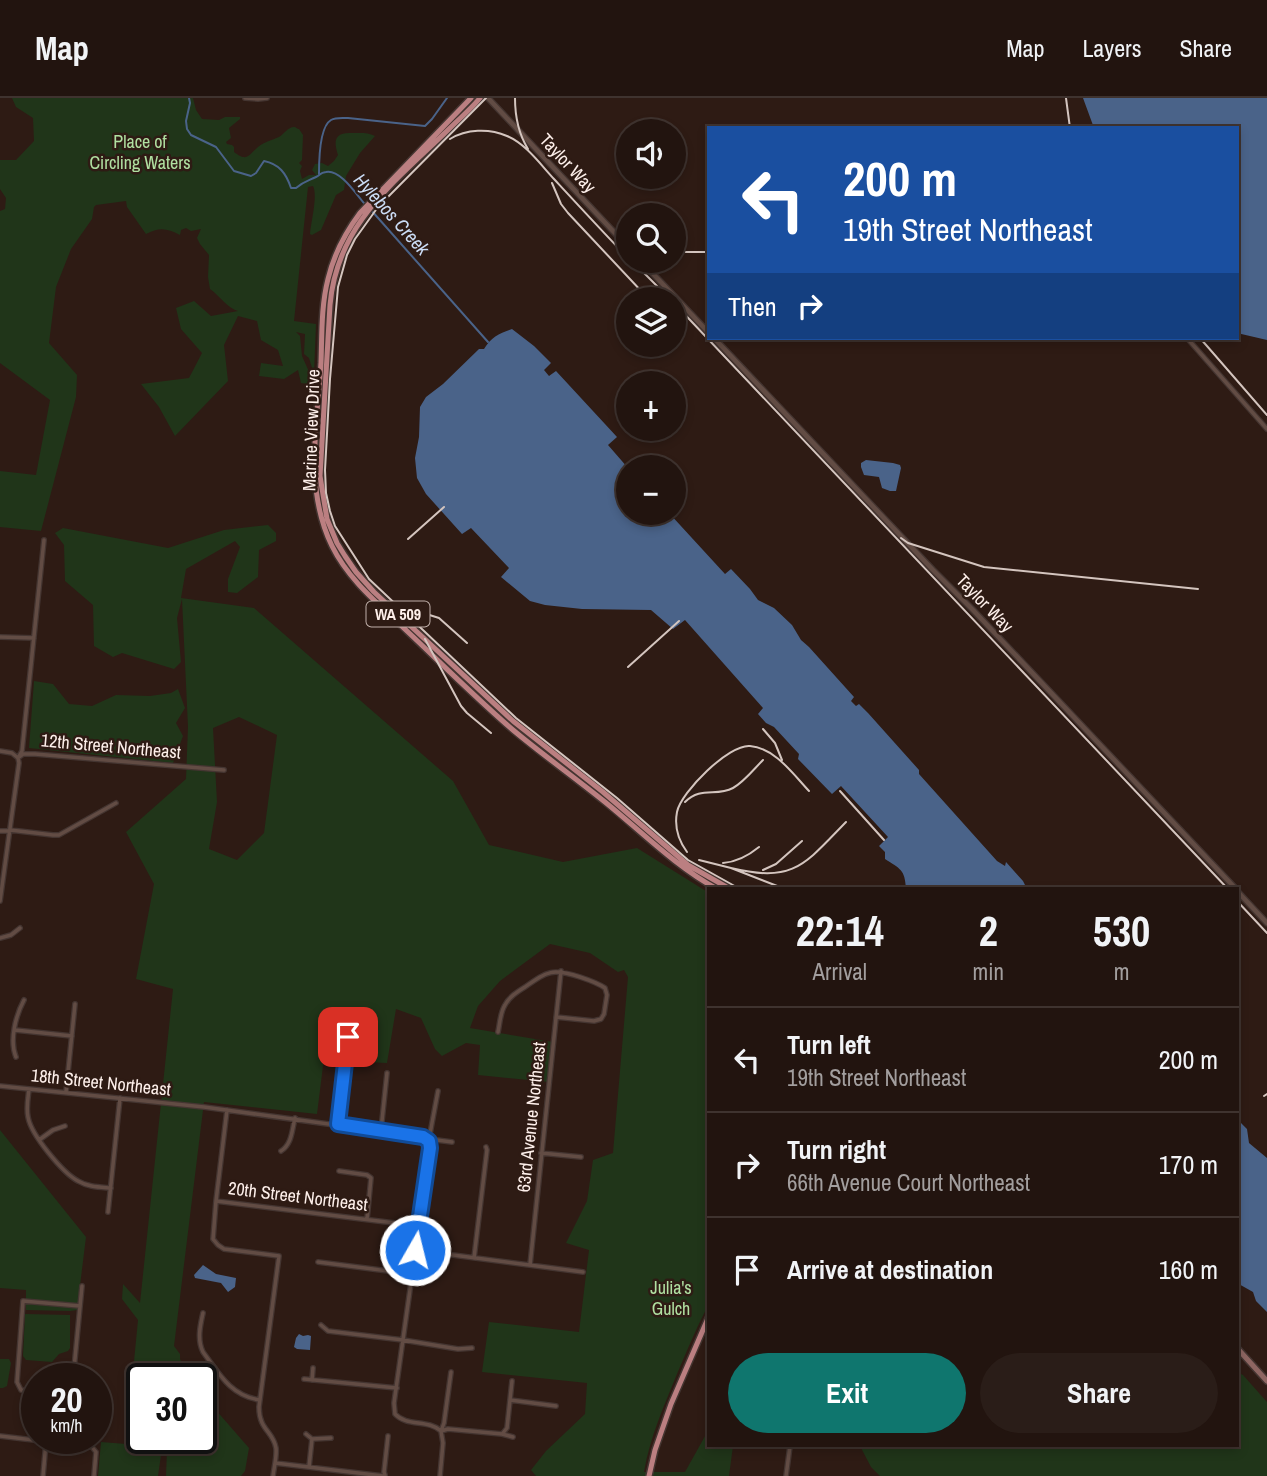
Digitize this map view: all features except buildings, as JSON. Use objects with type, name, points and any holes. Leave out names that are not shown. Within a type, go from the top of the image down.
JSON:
[{"type":"main road","name":"Marine View Drive","points":[[471,98],[349,228],[331,267],[325,295],[314,479],[322,521],[345,569],[365,591],[511,728],[620,814],[683,869],[714,887]]},
{"type":"main road","name":"Marine View Drive","points":[[373,202],[480,98]]},
{"type":"main road","name":"Marine View Drive","points":[[362,214],[342,253],[330,305],[320,475],[327,519],[337,543],[356,572],[374,592],[507,716],[688,864],[727,887]]},
{"type":"main road","points":[[649,1476],[654,1450],[671,1404],[707,1321]]},
{"type":"main road","points":[[1239,1350],[1267,1381]]},
{"type":"street","points":[[245,98],[267,98]]},
{"type":"street","name":"Taylor Way","points":[[488,98],[616,234]]},
{"type":"street","points":[[652,273],[707,331]]},
{"type":"street","name":"Taylor Way","points":[[716,340],[1234,887]]},
{"type":"street","points":[[1189,340],[1267,429]]},
{"type":"street","points":[[0,901],[18,758],[22,751],[44,540]]},
{"type":"street","points":[[0,637],[34,638]]},
{"type":"street","name":"12th Street Northeast","points":[[0,751],[12,753],[18,758],[23,754],[35,754],[224,770]]},
{"type":"street","points":[[0,831],[59,835],[116,803]]},
{"type":"street","name":"Taylor Way","points":[[1239,892],[1267,923]]},
{"type":"street","points":[[0,938],[20,928]]},
{"type":"street","points":[[498,1032],[503,1008],[512,996],[542,975],[561,971],[604,987],[607,995],[601,1019],[594,1021],[556,1017]]},
{"type":"street","name":"63rd Avenue Northeast","points":[[530,1265],[561,971]]},
{"type":"street","points":[[16,1056],[13,1046],[16,1020],[24,1000]]},
{"type":"street","points":[[66,1093],[75,1004]]},
{"type":"street","points":[[15,1030],[72,1036]]},
{"type":"street","points":[[338,1124],[348,1037]]},
{"type":"street","points":[[380,1130],[387,1073]]},
{"type":"street","name":"18th Street Northeast","points":[[0,1086],[200,1106],[452,1142]]},
{"type":"street","points":[[29,1089],[28,1120],[39,1140],[62,1168],[71,1177],[91,1186],[111,1188]]},
{"type":"street","points":[[438,1091],[429,1139],[430,1148],[394,1408],[397,1417],[433,1425],[441,1431]]},
{"type":"street","points":[[108,1212],[120,1098]]},
{"type":"street","points":[[227,1110],[213,1239],[224,1249],[279,1256],[260,1400],[260,1419],[276,1448],[273,1476]]},
{"type":"street","points":[[281,1151],[285,1150],[290,1141],[295,1118]]},
{"type":"street","points":[[39,1140],[53,1130],[65,1126]]},
{"type":"street","points":[[474,1258],[486,1147]]},
{"type":"street","points":[[541,1153],[581,1157]]},
{"type":"street","points":[[339,1171],[371,1178],[367,1219]]},
{"type":"street","name":"20th Street Northeast","points":[[216,1200],[419,1226]]},
{"type":"street","points":[[415,1250],[583,1272]]},
{"type":"street","points":[[318,1262],[412,1274]]},
{"type":"street","points":[[75,1363],[82,1286]]},
{"type":"street","points":[[21,1390],[17,1377],[23,1301],[80,1306]]},
{"type":"street","points":[[267,1301],[273,1302]]},
{"type":"street","points":[[202,1313],[199,1337],[203,1352],[236,1392],[260,1400]]},
{"type":"street","points":[[321,1325],[328,1331],[458,1349],[472,1348]]},
{"type":"street","points":[[260,1349],[266,1350]]},
{"type":"street","points":[[312,1380],[313,1368]]},
{"type":"street","points":[[440,1476],[443,1443],[441,1431],[451,1372]]},
{"type":"street","points":[[304,1379],[397,1388]]},
{"type":"street","points":[[502,1434],[507,1428],[512,1381]]},
{"type":"street","points":[[510,1401],[556,1406]]},
{"type":"street","points":[[441,1431],[448,1429],[513,1437]]},
{"type":"street","points":[[306,1434],[312,1439],[331,1438]]},
{"type":"street","points":[[0,1436],[21,1439]]},
{"type":"street","points":[[275,1463],[384,1476],[388,1436]]},
{"type":"street","points":[[309,1467],[312,1439]]},
{"type":"street","points":[[786,1476],[790,1447]]},
{"type":"street","points":[[43,1476],[45,1454]]},
{"type":"street","points":[[94,1476],[95,1454]]},
{"type":"green space","name":"Place of Circling Waters","points":[[12,98],[193,98],[202,119],[240,117],[229,128],[231,138],[226,142],[242,157],[247,157],[260,145],[279,137],[290,128],[299,129],[303,135],[302,160],[299,163],[302,166],[302,179],[316,175],[312,170],[315,164],[328,166],[334,161],[338,155],[336,141],[342,134],[361,133],[375,136],[360,153],[346,176],[344,190],[336,195],[321,230],[312,235],[314,190],[313,186],[308,187],[294,321],[316,324],[314,374],[309,358],[304,354],[305,334],[296,332],[300,336],[302,356],[310,374],[307,384],[301,383],[298,370],[284,379],[259,376],[261,363],[283,366],[278,350],[261,340],[257,321],[238,316],[224,345],[228,381],[175,436],[159,407],[141,384],[189,378],[202,353],[181,329],[176,308],[194,301],[211,316],[238,311],[210,289],[209,255],[197,238],[201,229],[191,231],[186,228],[181,230],[180,235],[163,229],[146,234],[127,207],[126,201],[94,207],[92,219],[71,249],[56,287],[49,343],[77,375],[76,397],[41,531],[0,527],[0,471],[36,475],[50,400],[0,363],[0,211],[5,209],[6,198],[0,189],[0,160],[16,160],[34,141],[33,118],[16,107]]},
{"type":"green space","name":"Julia's Gulch","points":[[268,525],[276,533],[276,541],[259,550],[258,577],[237,593],[228,592],[228,579],[240,547],[235,541],[186,569],[181,598],[254,608],[453,781],[489,845],[563,862],[637,848],[707,892],[707,1308],[662,1410],[644,1472],[685,1472],[707,1433],[707,1447],[733,1447],[729,1476],[536,1476],[531,1470],[546,1451],[585,1414],[587,1383],[482,1372],[489,1322],[579,1332],[589,1250],[566,1243],[587,1201],[593,1160],[613,1153],[628,977],[624,970],[618,972],[590,953],[550,944],[500,981],[478,1006],[470,1028],[553,1042],[549,1082],[478,1075],[480,1045],[466,1043],[442,1056],[435,1049],[421,1018],[396,1009],[387,1063],[366,1062],[369,1017],[330,1010],[317,1114],[204,1102],[174,1346],[182,1363],[134,1363],[138,1320],[122,1299],[123,1284],[140,1303],[173,989],[136,979],[154,884],[126,832],[186,779],[188,727],[182,599],[177,618],[181,662],[174,669],[122,653],[113,657],[94,646],[93,605],[65,581],[64,545],[55,533],[63,528],[168,548],[224,530]],"holes":[[[239,717],[277,735],[264,833],[237,860],[209,849],[217,802],[213,728]]]},
{"type":"green space","points":[[34,681],[53,684],[69,704],[92,706],[116,695],[150,696],[171,693],[178,689],[185,708],[176,723],[183,736],[173,763],[29,748]]},
{"type":"green space","points":[[0,1130],[86,1237],[77,1310],[26,1310],[26,1290],[0,1288]]},
{"type":"green space","points":[[25,1314],[70,1315],[68,1351],[59,1354],[52,1362],[26,1360],[23,1356]]},
{"type":"green space","points":[[0,1359],[9,1359],[11,1363],[7,1386],[3,1388],[0,1388]]},
{"type":"green space","points":[[1239,1373],[1267,1402],[1267,1476],[880,1476],[871,1467],[861,1447],[1239,1447]]},
{"type":"green space","points":[[217,1411],[249,1448],[245,1471],[241,1476],[166,1476],[167,1454],[217,1454]]},
{"type":"green space","points":[[112,1443],[126,1444],[126,1454],[161,1454],[158,1476],[98,1476],[100,1454],[112,1454]]},
{"type":"water","points":[[1083,98],[1267,98],[1267,340],[1239,333],[1239,126],[1093,126]]},
{"type":"water","points":[[512,329],[534,346],[551,363],[544,370],[549,376],[556,371],[616,436],[608,445],[617,455],[616,525],[680,525],[725,574],[731,569],[758,600],[774,608],[792,625],[801,640],[854,697],[851,701],[856,706],[859,704],[868,713],[997,861],[1005,866],[1006,862],[1026,887],[906,887],[903,873],[885,859],[885,852],[879,846],[888,837],[841,786],[832,794],[798,759],[799,754],[758,714],[763,708],[685,620],[673,629],[651,610],[582,609],[545,605],[530,601],[501,577],[509,568],[471,528],[462,534],[426,494],[417,478],[415,458],[420,407],[426,397],[496,336]]},
{"type":"water","points":[[866,460],[900,465],[896,491],[882,488],[879,477],[864,475],[861,463]]},
{"type":"water","points":[[1239,1122],[1247,1129],[1249,1143],[1267,1158],[1267,1312],[1256,1301],[1253,1292],[1239,1284]]},
{"type":"water","points":[[203,1265],[216,1274],[236,1278],[235,1287],[228,1292],[221,1283],[195,1278],[194,1275]]},
{"type":"water","points":[[299,1334],[311,1336],[310,1350],[294,1347]]},
{"type":"waterway","name":"Hylebos Creek","points":[[189,98],[187,129],[191,135],[216,147],[234,171],[251,176],[264,161],[269,162],[281,170],[291,188],[296,188],[322,173],[331,172],[347,183],[364,203]]},
{"type":"waterway","points":[[319,174],[322,137],[331,120],[348,118],[425,126],[447,98]]},
{"type":"waterway","name":"Hylebos Creek","points":[[371,210],[488,342]]},
{"type":"railway","points":[[486,98],[378,207],[347,255],[338,287],[330,379],[325,470],[330,511],[335,526],[369,579],[516,718],[617,798],[688,860],[736,887]]},
{"type":"railway","points":[[515,98],[518,124],[528,149]]},
{"type":"railway","points":[[1066,98],[1070,126]]},
{"type":"railway","points":[[450,139],[463,133],[485,131],[500,133],[514,140],[532,155],[616,245]]},
{"type":"railway","points":[[552,183],[568,213],[637,287]]},
{"type":"railway","points":[[686,252],[707,252]]},
{"type":"railway","points":[[644,273],[658,287]]},
{"type":"railway","points":[[686,316],[707,338]]},
{"type":"railway","points":[[709,340],[1226,887]]},
{"type":"railway","points":[[1202,340],[1267,415]]},
{"type":"railway","points":[[408,539],[444,507]]},
{"type":"railway","points":[[901,538],[908,543],[984,567],[1198,589]]},
{"type":"railway","points":[[398,605],[439,618],[467,643]]},
{"type":"railway","points":[[628,667],[679,621]]},
{"type":"railway","points":[[425,639],[461,706],[491,733]]},
{"type":"railway","points":[[763,729],[775,743],[782,760]]},
{"type":"railway","points":[[687,852],[676,829],[680,803],[707,771],[741,747],[750,746],[768,751],[809,791]]},
{"type":"railway","points":[[685,802],[697,794],[733,788],[763,760]]},
{"type":"railway","points":[[840,791],[884,840]]},
{"type":"railway","points":[[731,868],[770,873],[796,867],[846,822]]},
{"type":"railway","points":[[763,870],[776,864],[802,841]]},
{"type":"railway","points":[[723,863],[742,858],[759,847]]},
{"type":"railway","points":[[699,860],[731,868],[780,887]]},
{"type":"railway","points":[[1239,903],[1267,933]]},
{"type":"route","points":[[348,1037],[338,1124],[423,1137],[430,1143],[415,1250]]}]
